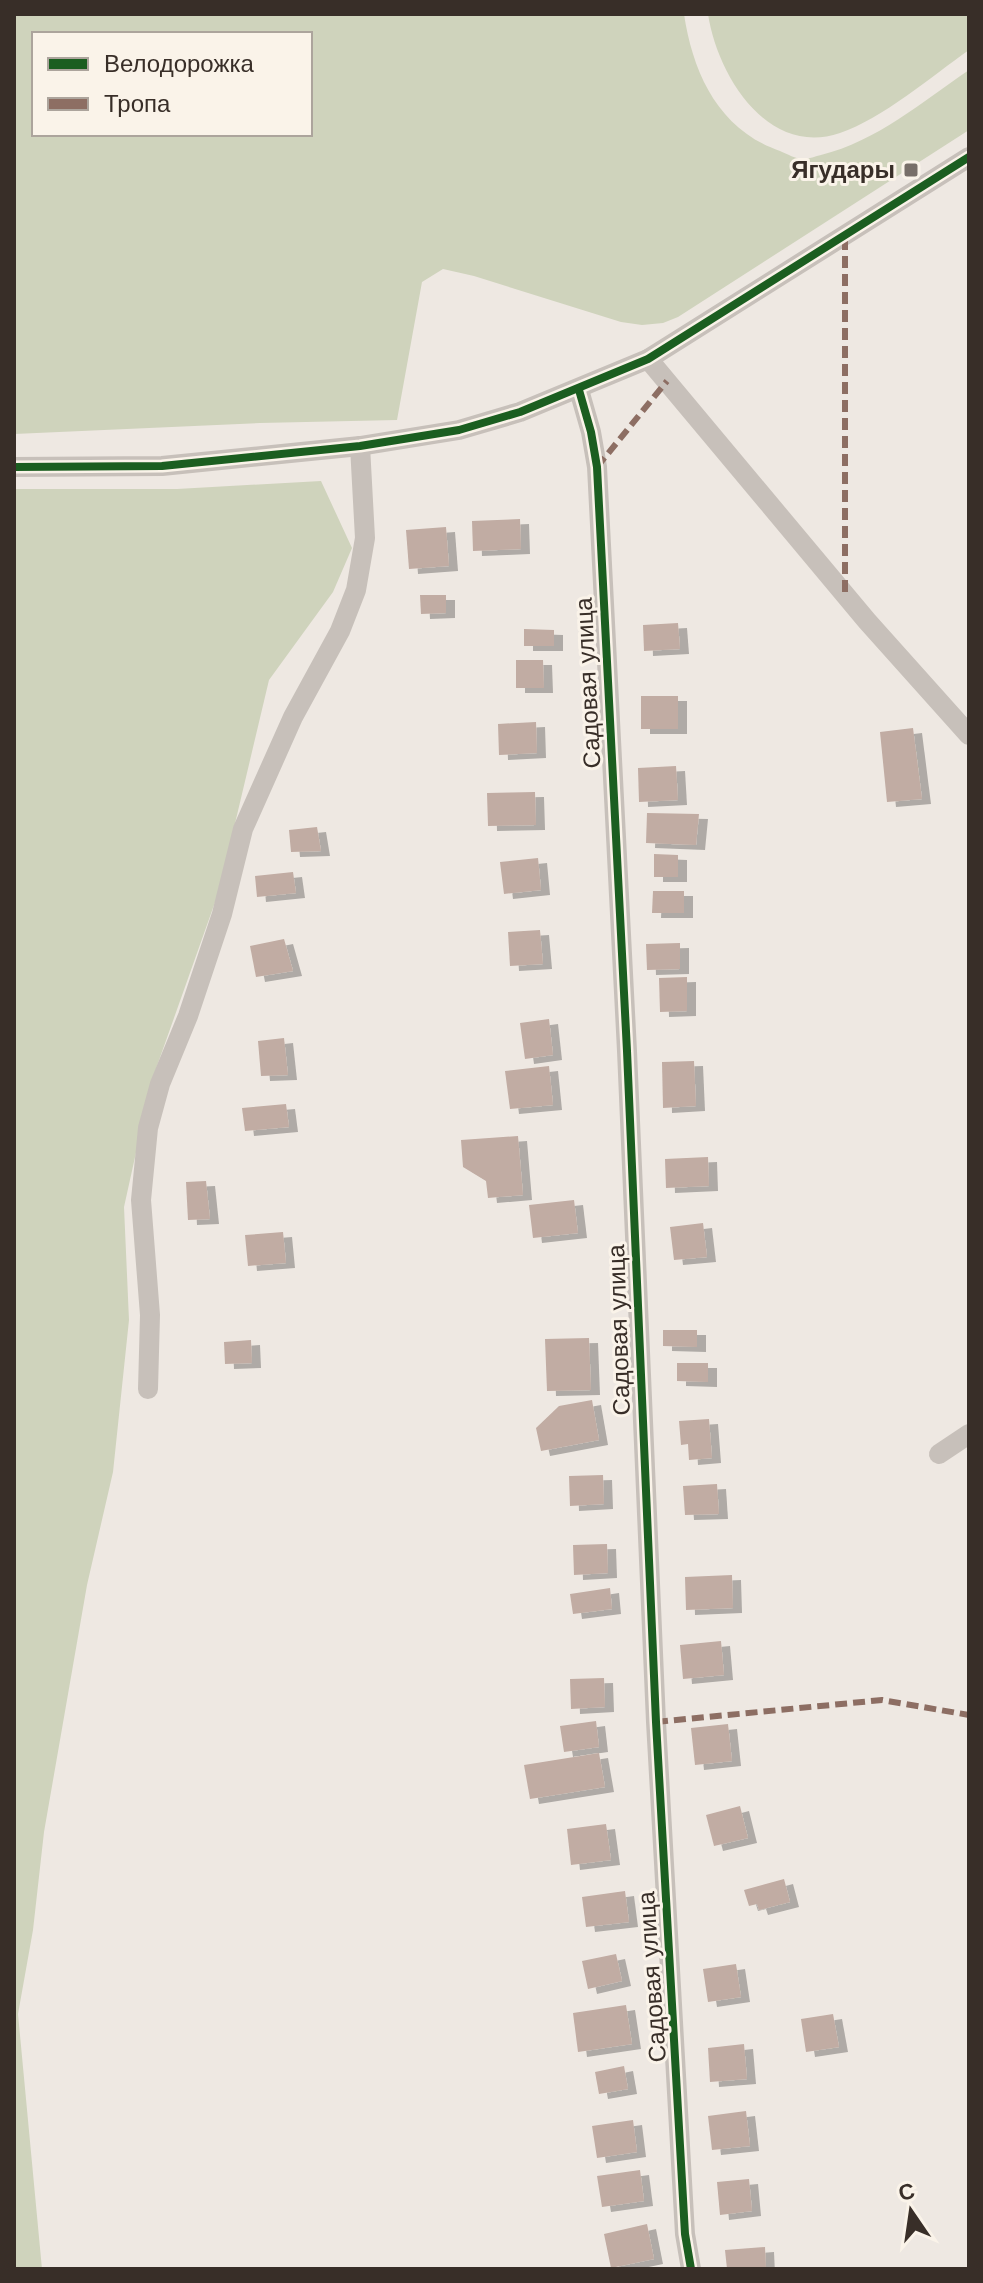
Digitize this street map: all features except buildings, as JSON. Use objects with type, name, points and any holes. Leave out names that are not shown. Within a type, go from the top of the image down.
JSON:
[{"type":"street","points":[[14,467],[162,466],[360,446],[459,430],[520,412],[648,359],[969,157]]},
{"type":"street","points":[[648,359],[867,621],[969,735]]},
{"type":"street","name":"Садовая улица","points":[[579,390],[597,467],[628,1066],[657,1738],[685,2234],[691,2269]]},
{"type":"street","points":[[148,1389],[150,1315],[141,1200],[148,1128],[160,1084],[188,1016],[222,914],[243,829],[293,717],[340,631],[356,590],[365,538],[360,446]]},
{"type":"street","points":[[939,1454],[969,1434]]},
{"type":"green space","points":[[14,14],[684,14],[702,78],[725,114],[759,142],[803,159],[842,149],[880,130],[969,70],[969,130],[678,317],[663,323],[642,325],[621,322],[443,269],[422,282],[397,420],[14,434]]},
{"type":"green space","points":[[708,14],[969,14],[969,50],[873,118],[840,133],[814,138],[790,133],[769,122],[750,105],[734,85],[722,61]]},
{"type":"green space","points":[[321,481],[352,548],[333,592],[269,680],[219,891],[152,1080],[124,1207],[129,1320],[113,1472],[87,1585],[44,1832],[33,1930],[18,2014],[42,2269],[14,2269],[14,489],[177,489]]},
{"type":"marked path","points":[[845,235],[845,592]]},
{"type":"marked path","points":[[597,467],[667,381]]},
{"type":"marked path","points":[[656,1722],[882,1700],[969,1715]]},
{"type":"cycle path","points":[[14,467],[162,466],[360,446],[459,430],[520,412],[648,359],[969,157]]},
{"type":"cycle path","points":[[579,390],[597,467],[627,1051],[656,1722],[685,2234],[691,2269]]},
{"type":"place","name":"Ягудары","points":[[911,170]]}]
